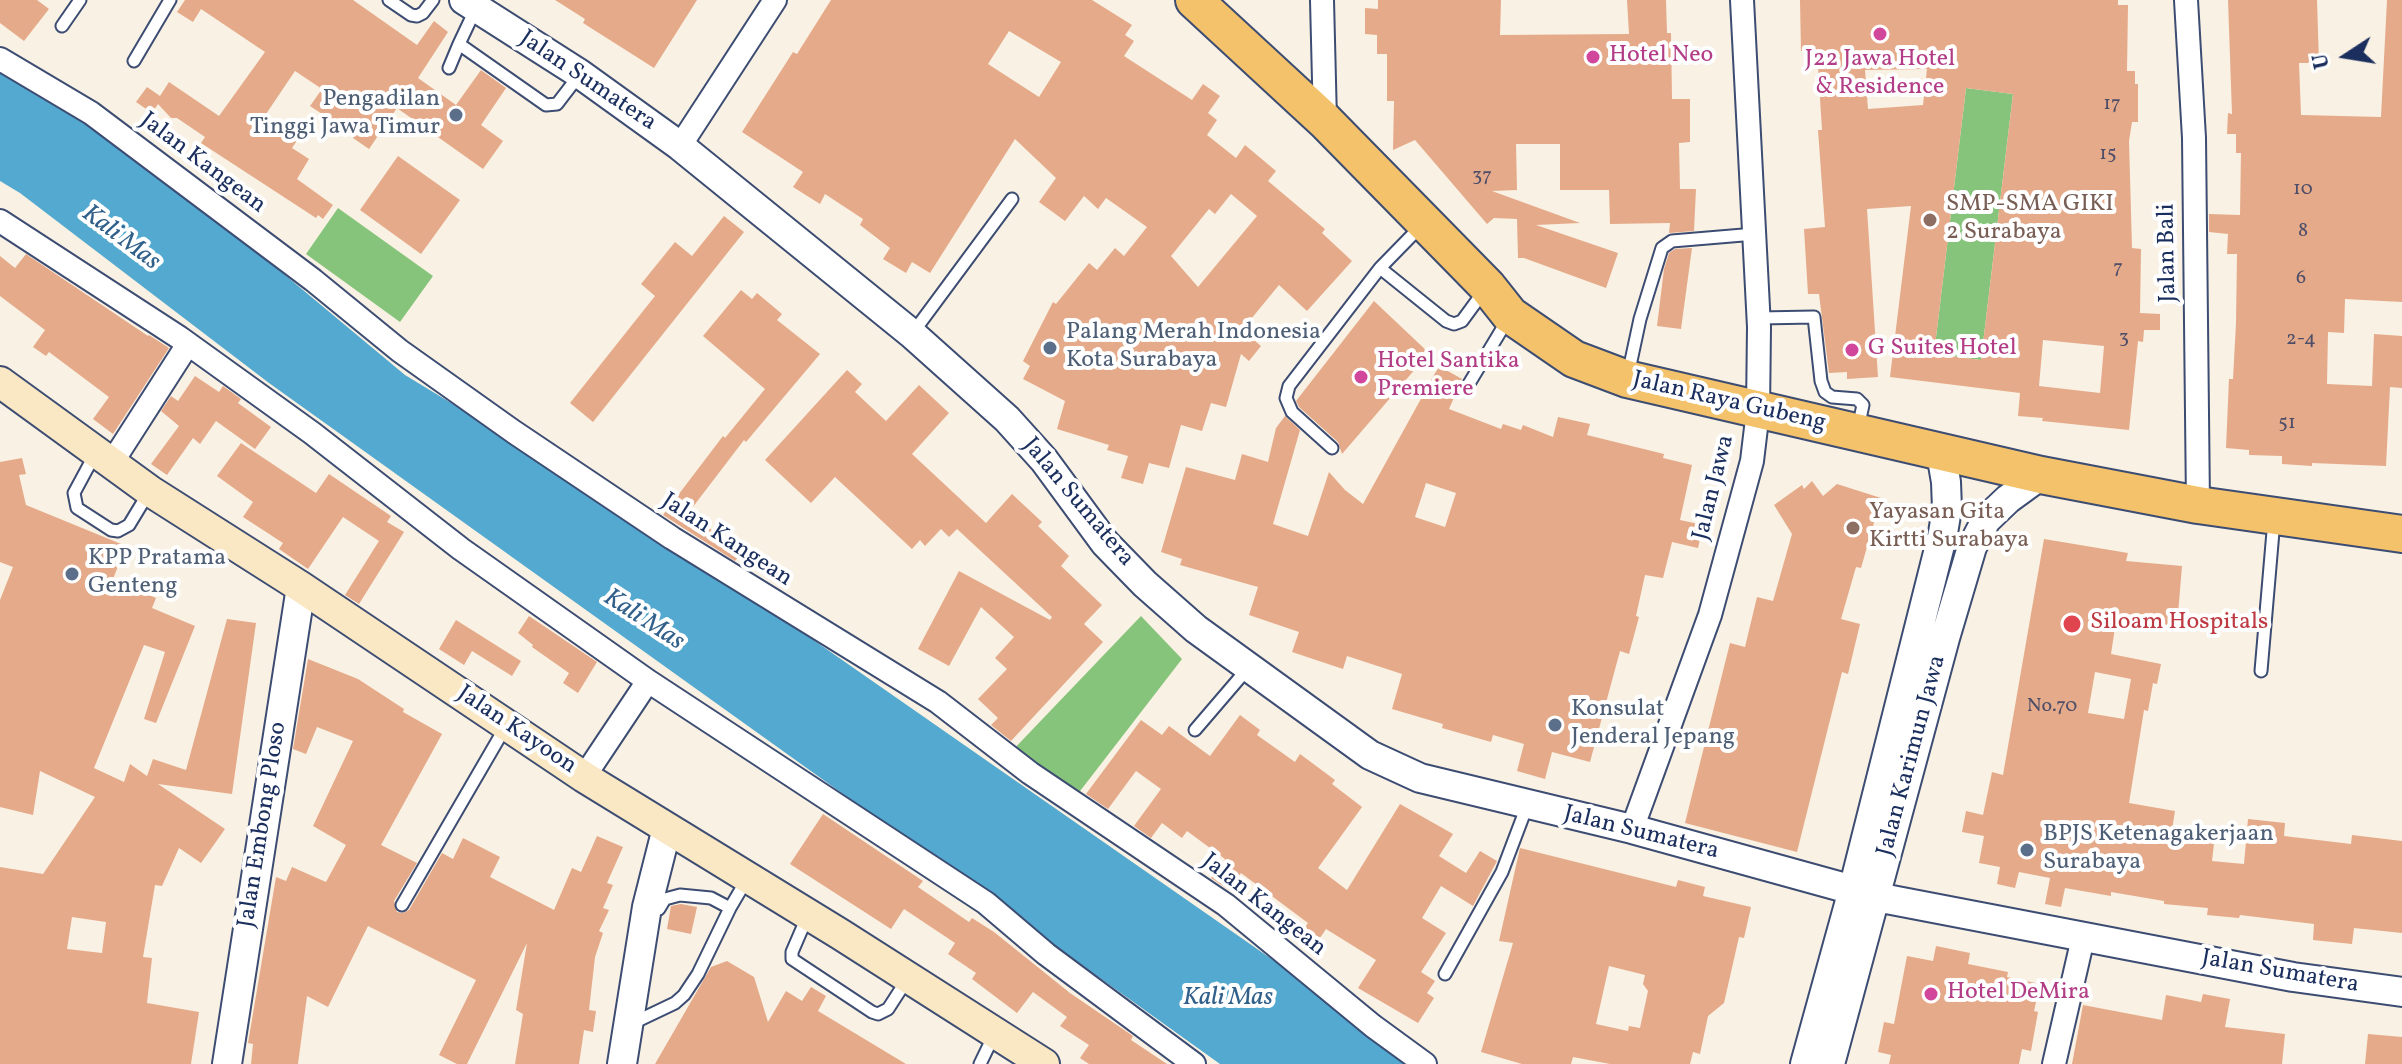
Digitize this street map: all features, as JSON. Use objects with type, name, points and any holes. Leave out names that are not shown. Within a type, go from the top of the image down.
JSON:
[{"type":"highway","name":"Jalan Raya Gubeng","points":[[1194,0],[1325,121],[1487,286],[1510,315],[1574,359],[1627,379],[2041,475],[2198,505],[2402,534]]},
{"type":"main road","name":"Jalan Kayoon","points":[[0,382],[150,491],[301,587],[584,777],[809,914],[1006,1045],[1044,1064]]},
{"type":"street","points":[[680,146],[775,0]]},
{"type":"street","points":[[1322,0],[1325,121]]},
{"type":"street","name":"Jalan Jawa","points":[[1632,829],[1710,615],[1752,461],[1758,411],[1759,318],[1742,0]]},
{"type":"street","name":"Jalan Bali","points":[[2186,0],[2194,138],[2198,505]]},
{"type":"street","name":"Jalan Sumatera","points":[[474,3],[680,146],[912,334],[1007,419],[1044,460],[1105,543],[1145,584],[1196,629],[1370,755],[1420,778],[1632,829],[1865,893],[2293,977],[2402,992]]},
{"type":"street","name":"Jalan Kangean","points":[[0,59],[91,113],[289,262],[400,351],[514,432],[672,538],[938,702],[1030,773],[1226,905],[1373,1026],[1425,1064]]},
{"type":"street","points":[[0,221],[188,344],[312,433],[461,549],[648,681],[986,903],[1046,954],[1194,1064]]},
{"type":"street","points":[[103,459],[188,344]]},
{"type":"street","name":"Jalan Karimun Jawa","points":[[1830,1064],[1865,893],[1931,635],[1947,509],[1941,453]]},
{"type":"street","name":"Jalan Karimun Jawa","points":[[1931,635],[1986,520],[2041,475]]},
{"type":"street","name":"Jalan Embong Ploso","points":[[227,1064],[301,587]]},
{"type":"street","points":[[584,777],[648,681]]},
{"type":"street","points":[[622,1064],[635,1022],[650,908],[667,828]]},
{"type":"street","name":"Jalan Karimun Jawa","points":[[1805,1064],[1865,893]]},
{"type":"street","points":[[2054,1064],[2083,938]]},
{"type":"lane","points":[[62,26],[80,0]]},
{"type":"lane","points":[[134,61],[170,0]]},
{"type":"lane","points":[[389,0],[417,16],[433,0]]},
{"type":"lane","points":[[449,68],[474,3]]},
{"type":"lane","points":[[459,44],[546,105],[557,104],[580,74]]},
{"type":"lane","points":[[912,334],[1012,199]]},
{"type":"lane","points":[[1332,448],[1292,412],[1286,398],[1289,386],[1380,268],[1423,224]]},
{"type":"lane","points":[[1627,379],[1640,319],[1662,248],[1672,241],[1755,234]]},
{"type":"lane","points":[[1380,268],[1446,321],[1454,324],[1462,321],[1487,286]]},
{"type":"lane","points":[[1467,387],[1510,315]]},
{"type":"lane","points":[[1759,318],[1814,317],[1825,392],[1832,397],[1857,399],[1863,405],[1857,433]]},
{"type":"lane","points":[[103,459],[74,493],[77,508],[111,530],[118,531],[129,525],[150,491]]},
{"type":"lane","points":[[2261,671],[2274,517]]},
{"type":"lane","points":[[1195,730],[1250,666]]},
{"type":"lane","points":[[402,905],[507,724]]},
{"type":"lane","points":[[1445,974],[1502,872],[1527,806]]},
{"type":"lane","points":[[635,1022],[675,1003],[684,995],[748,877]]},
{"type":"lane","points":[[650,908],[659,909],[668,897],[680,895],[711,898],[730,908]]},
{"type":"lane","points":[[809,914],[792,952],[792,959],[872,1012],[878,1014],[888,1009],[908,978]]},
{"type":"lane","points":[[980,1064],[1006,1045]]},
{"type":"green space","points":[[1966,88],[2013,94],[1981,360],[1934,354]]},
{"type":"green space","points":[[338,208],[433,276],[400,322],[306,254]]},
{"type":"green space","points":[[1141,616],[1182,659],[1077,795],[1010,753]]},
{"type":"water","name":"Kali Mas","points":[[0,73],[153,165],[405,375],[621,506],[1418,1064],[1220,1064],[269,383],[20,193],[0,181]]},
{"type":"building","points":[[0,0],[37,0],[49,9],[24,41],[0,23]]},
{"type":"building","points":[[185,0],[353,0],[417,45],[434,21],[448,32],[418,78],[456,105],[481,70],[506,88],[481,125],[503,141],[483,169],[397,108],[369,149],[353,138],[354,135],[310,106],[322,89],[295,71],[264,117],[298,139],[292,148],[309,159],[297,179],[333,205],[323,219],[318,215],[316,218],[201,143],[205,137],[177,118],[171,118],[158,104],[152,113],[136,102],[147,87],[160,96],[169,82],[219,116],[265,52],[201,9],[193,22],[177,12]]},
{"type":"building","points":[[555,0],[697,0],[654,68],[583,23],[585,19]]},
{"type":"building","points":[[831,0],[1092,0],[1132,25],[1125,35],[1134,41],[1124,56],[1192,100],[1203,84],[1220,96],[1208,113],[1217,120],[1207,135],[1236,158],[1245,145],[1276,171],[1268,181],[1325,229],[1322,233],[1352,261],[1307,311],[1279,285],[1242,330],[1261,346],[1249,361],[1241,354],[1226,407],[1211,403],[1202,431],[1181,425],[1169,468],[1149,463],[1143,484],[1121,478],[1128,456],[1107,450],[1109,445],[1057,429],[1065,401],[1023,379],[1030,366],[1023,361],[1053,302],[1056,304],[1089,263],[1097,270],[1115,248],[1124,256],[1147,227],[1106,198],[1098,209],[1084,196],[1065,221],[1039,202],[1056,178],[1015,139],[930,273],[912,262],[906,273],[883,259],[890,248],[860,225],[863,219],[825,194],[820,204],[793,187],[803,172],[742,132],[793,52],[797,54]],"holes":[[[1009,31],[1061,62],[1039,97],[988,64]],[[1231,194],[1257,216],[1198,287],[1171,256],[1209,209],[1215,214]]]},
{"type":"building","points":[[1378,0],[1501,0],[1500,35],[1629,34],[1627,0],[1666,0],[1667,33],[1671,33],[1672,99],[1690,99],[1690,142],[1679,143],[1680,189],[1696,189],[1694,231],[1669,233],[1670,223],[1610,224],[1609,190],[1560,190],[1560,144],[1516,144],[1517,190],[1492,191],[1580,223],[1536,225],[1618,253],[1606,288],[1518,258],[1517,219],[1494,218],[1487,224],[1415,140],[1393,150],[1394,101],[1387,101],[1387,54],[1377,54],[1377,35],[1365,34],[1365,8],[1378,9]]},
{"type":"building","points":[[1800,0],[2118,0],[2118,5],[2128,5],[2127,71],[2135,71],[2135,84],[2138,84],[2138,122],[2132,122],[2129,141],[2132,248],[2141,249],[2140,313],[2160,314],[2160,330],[2144,330],[2143,342],[2138,341],[2129,430],[2018,416],[2020,393],[1890,377],[1911,206],[1867,209],[1878,377],[1847,379],[1847,372],[1829,373],[1819,294],[1808,294],[1804,229],[1825,227],[1818,130],[1822,130],[1817,51],[1801,51]],"holes":[[[1927,69],[1923,105],[1868,109],[1865,70]],[[1966,88],[2013,94],[1981,360],[1934,354]],[[2043,340],[2104,346],[2100,393],[2039,386]]]},
{"type":"building","points":[[2228,0],[2317,0],[2319,63],[2299,63],[2301,115],[2381,117],[2387,0],[2402,0],[2402,302],[2345,299],[2344,333],[2328,332],[2327,384],[2372,386],[2374,334],[2402,336],[2402,388],[2390,387],[2386,466],[2282,464],[2282,456],[2249,455],[2249,450],[2226,448],[2229,379],[2233,379],[2237,254],[2227,254],[2228,234],[2209,232],[2209,214],[2240,215],[2241,153],[2236,153],[2236,134],[2227,134],[2228,113],[2232,114]]},
{"type":"building","points":[[398,156],[460,200],[421,254],[360,210]]},
{"type":"building","points":[[724,216],[744,232],[593,422],[570,403],[655,296],[641,284],[675,242],[692,256]]},
{"type":"building","points":[[1692,248],[1681,329],[1657,326],[1669,253],[1675,249]]},
{"type":"building","points":[[26,254],[169,348],[113,434],[93,419],[109,397],[49,352],[46,356],[33,347],[45,330],[0,296],[0,256],[15,268]]},
{"type":"building","points":[[741,290],[752,299],[757,293],[782,314],[777,320],[820,354],[746,442],[744,440],[689,512],[741,553],[735,561],[663,515],[723,436],[725,438],[765,389],[703,336]]},
{"type":"building","name":"Hotel Santika Premiere","points":[[1374,301],[1429,353],[1342,454],[1338,442],[1296,401]]},
{"type":"building","points":[[1439,366],[1462,379],[1449,409],[1501,429],[1503,424],[1521,430],[1523,425],[1553,437],[1558,417],[1590,424],[1587,435],[1664,454],[1663,458],[1692,465],[1680,520],[1703,525],[1698,548],[1672,542],[1663,578],[1645,575],[1636,616],[1639,617],[1629,654],[1620,651],[1590,762],[1552,752],[1545,779],[1517,771],[1524,744],[1493,735],[1491,742],[1392,709],[1402,674],[1347,656],[1343,669],[1292,652],[1299,632],[1249,615],[1258,587],[1180,565],[1182,559],[1161,552],[1186,467],[1235,480],[1242,454],[1268,462],[1276,428],[1285,416],[1300,430],[1273,524],[1308,536],[1329,472],[1363,504]],"holes":[[[1426,483],[1456,493],[1445,527],[1415,517]]]},
{"type":"building","points":[[847,370],[862,384],[855,392],[886,421],[919,385],[949,413],[912,454],[986,523],[1012,494],[1042,522],[1038,526],[1069,556],[1061,566],[1102,605],[1084,624],[1103,642],[1011,741],[991,725],[998,718],[978,699],[1007,669],[995,658],[1014,637],[981,607],[949,666],[918,649],[959,571],[1050,620],[1052,617],[957,529],[949,537],[941,529],[925,546],[920,540],[912,549],[835,477],[811,503],[765,460]]},
{"type":"building","points":[[195,376],[219,392],[223,386],[241,399],[238,403],[271,427],[255,449],[216,421],[200,444],[193,438],[167,475],[151,464],[179,426],[161,411],[171,396],[178,401]]},
{"type":"building","points":[[241,443],[316,493],[329,474],[391,516],[387,522],[404,532],[359,604],[345,595],[379,541],[343,517],[308,569],[279,549],[283,543],[243,517],[253,502],[217,476]]},
{"type":"building","points":[[22,458],[26,474],[19,475],[26,505],[126,546],[113,579],[156,598],[152,608],[195,626],[156,723],[144,719],[165,652],[144,645],[94,768],[124,782],[130,764],[147,776],[153,759],[186,770],[227,619],[256,623],[232,794],[158,784],[225,829],[201,863],[179,848],[162,886],[155,885],[143,957],[152,958],[147,1003],[199,1012],[191,1064],[0,1064],[0,867],[43,874],[95,797],[40,771],[33,815],[0,807],[0,600],[13,567],[0,562],[0,462]],"holes":[[[72,917],[106,922],[102,953],[67,949]]]},
{"type":"building","points":[[1812,481],[1823,496],[1837,484],[1881,498],[1861,568],[1856,567],[1841,619],[1860,624],[1848,674],[1842,672],[1797,852],[1685,823],[1730,643],[1745,647],[1757,597],[1773,601],[1792,534],[1774,505],[1802,485],[1804,489]]},
{"type":"building","points":[[2044,539],[2128,553],[2126,561],[2182,566],[2177,626],[2116,621],[2111,654],[2161,664],[2157,684],[2153,683],[2148,711],[2144,710],[2129,803],[2175,811],[2172,830],[2215,835],[2212,861],[2244,864],[2248,819],[2285,823],[2284,836],[2351,844],[2352,835],[2402,841],[2402,933],[2354,928],[2352,944],[2313,940],[2314,924],[2240,915],[2239,918],[2207,915],[2208,908],[2164,904],[2164,901],[2111,892],[2111,896],[2065,888],[2061,907],[2045,904],[2050,878],[2019,872],[2015,888],[1997,884],[2000,867],[1979,863],[1984,836],[1962,832],[1966,811],[1983,815],[1992,772],[2003,775]],"holes":[[[2095,672],[2131,679],[2124,719],[2088,713]]]},
{"type":"building","points":[[529,616],[597,662],[578,693],[563,683],[569,673],[518,633]]},
{"type":"building","points":[[456,620],[521,661],[512,676],[472,651],[464,665],[439,649]]},
{"type":"building","points":[[308,659],[358,679],[404,709],[403,712],[442,734],[381,845],[417,863],[394,901],[397,912],[409,910],[442,853],[453,859],[463,838],[500,857],[490,877],[554,910],[572,868],[581,872],[597,836],[623,847],[607,883],[613,885],[603,908],[609,910],[599,931],[603,933],[595,957],[589,1010],[596,1011],[593,1032],[584,1030],[579,1064],[515,1064],[523,1014],[516,1010],[527,943],[467,1064],[457,1064],[439,1055],[476,980],[368,926],[328,1007],[307,996],[298,1064],[251,1064],[253,1044],[248,1043],[276,877],[286,881],[292,867],[326,882],[346,845],[313,826],[353,741],[317,727],[306,754],[293,749]]},
{"type":"building","points":[[1240,715],[1260,730],[1257,735],[1295,762],[1300,754],[1335,780],[1332,784],[1362,807],[1318,868],[1347,890],[1400,804],[1453,834],[1439,856],[1466,873],[1480,851],[1497,861],[1473,906],[1441,886],[1422,918],[1446,933],[1421,972],[1435,981],[1427,993],[1434,998],[1418,1023],[1358,988],[1376,960],[1326,929],[1312,950],[1297,940],[1308,923],[1241,873],[1229,890],[1211,878],[1225,859],[1187,831],[1182,838],[1162,823],[1151,838],[1134,826],[1161,789],[1136,771],[1108,809],[1086,794],[1141,720],[1162,735],[1169,726],[1210,756]]},
{"type":"building","points":[[823,814],[923,881],[918,887],[969,922],[972,918],[994,932],[1070,993],[1133,1036],[1131,1040],[1167,1064],[1089,1064],[1080,1058],[1089,1045],[1060,1026],[1067,1017],[1033,992],[1017,1013],[972,979],[976,973],[948,954],[955,943],[904,909],[891,929],[790,864]]},
{"type":"building","points":[[1520,848],[1676,887],[1678,880],[1705,887],[1703,896],[1751,907],[1744,938],[1739,937],[1724,1003],[1708,1016],[1700,1054],[1693,1052],[1690,1064],[1610,1064],[1573,1057],[1571,1064],[1522,1064],[1481,1052],[1513,943],[1499,941]],"holes":[[[1609,966],[1645,975],[1643,984],[1648,991],[1640,1028],[1629,1026],[1628,1031],[1596,1024]]]},
{"type":"building","points":[[671,906],[697,907],[691,934],[667,929]]},
{"type":"building","points":[[1936,946],[1970,953],[1968,964],[2008,972],[2007,977],[2040,984],[2031,1051],[2022,1049],[2019,1064],[1889,1064],[1891,1055],[1878,1052],[1884,1022],[1894,1024],[1907,956],[1933,961]]},
{"type":"building","points":[[727,961],[754,977],[768,1022],[786,991],[802,1001],[811,987],[826,996],[818,1011],[906,1064],[655,1064],[711,967]]},
{"type":"building","points":[[2203,994],[2230,999],[2225,1027],[2285,1034],[2282,1064],[2072,1064],[2083,1005],[2162,1020],[2166,995],[2201,1002]]},
{"type":"building","points":[[2368,1034],[2402,1037],[2402,1064],[2365,1064]]},
{"type":"place","name":"J22 Jawa Hotel & Residence","points":[[1880,34]]},
{"type":"place","name":"Hotel Neo","points":[[1593,57]]},
{"type":"place","name":"Pengadilan Tinggi Jawa Timur","points":[[456,115]]},
{"type":"place","name":"SMP-SMA GIKI 2 Surabaya","points":[[1930,220]]},
{"type":"place","name":"Palang Merah Indonesia Kota Surabaya","points":[[1050,348]]},
{"type":"place","name":"G Suites Hotel","points":[[1852,350]]},
{"type":"place","name":"Hotel Santika Premiere","points":[[1361,377]]},
{"type":"place","name":"Yayasan Gita Kirtti Surabaya","points":[[1853,528]]},
{"type":"place","name":"KPP Pratama Genteng","points":[[72,574]]},
{"type":"place","name":"Siloam Hospitals","points":[[2072,624]]},
{"type":"place","name":"Konsulat Jenderal Jepang","points":[[1555,725]]},
{"type":"place","name":"BPJS Ketenagakerjaan Surabaya","points":[[2027,850]]},
{"type":"place","name":"Hotel DeMira","points":[[1931,994]]}]
